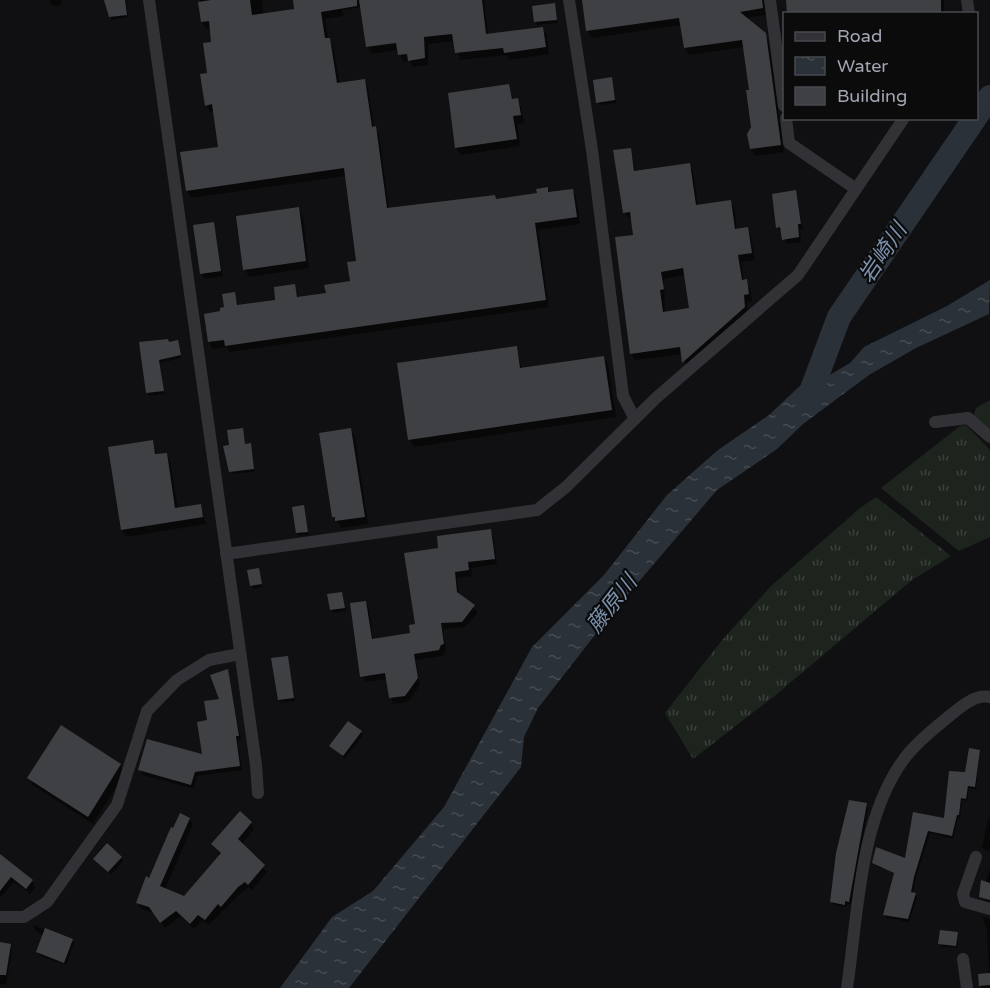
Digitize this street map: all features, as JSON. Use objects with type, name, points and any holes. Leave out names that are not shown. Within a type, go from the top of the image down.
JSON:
[{"type":"street","points":[[149,0],[256,765],[258,793]]},
{"type":"street","points":[[569,0],[623,396],[635,419]]},
{"type":"street","points":[[770,0],[783,98]]},
{"type":"street","points":[[786,120],[789,142],[856,189]]},
{"type":"street","points":[[226,554],[537,510],[566,487],[635,419],[798,275],[903,120]]},
{"type":"street","points":[[935,422],[968,418],[990,437]]},
{"type":"street","points":[[0,916],[24,917],[47,902],[113,810],[147,711],[177,680],[209,660],[240,654]]},
{"type":"street","points":[[848,988],[870,828],[882,798],[905,758],[933,729],[972,700],[982,696],[990,697]]},
{"type":"street","points":[[976,857],[963,894],[965,902],[990,909]]},
{"type":"street","points":[[963,959],[967,988]]},
{"type":"green space","points":[[990,400],[990,435],[972,420],[976,408]]},
{"type":"green space","points":[[966,425],[990,450],[990,537],[959,551],[881,488],[960,426]]},
{"type":"green space","points":[[876,497],[951,556],[912,580],[777,694],[693,759],[665,713],[723,639],[771,586],[860,508]]},
{"type":"water","name":"藤原川","points":[[990,280],[989,314],[916,348],[869,375],[803,424],[777,449],[717,490],[612,613],[538,708],[524,737],[521,767],[349,988],[280,988],[332,917],[373,891],[444,807],[532,647],[604,575],[667,495],[718,450],[769,415],[803,383],[823,379],[850,363],[864,347],[947,306]]},
{"type":"building","points":[[104,0],[125,0],[127,15],[109,17]]},
{"type":"building","points":[[250,0],[252,15],[294,9],[293,0],[357,0],[357,6],[321,12],[325,38],[330,38],[337,83],[365,79],[372,127],[376,126],[387,208],[495,195],[496,199],[537,193],[536,189],[548,187],[548,192],[573,189],[577,217],[535,223],[546,300],[225,346],[224,340],[208,342],[204,314],[220,311],[220,308],[224,307],[222,294],[235,292],[237,305],[275,300],[274,287],[295,284],[297,297],[326,293],[324,285],[350,281],[347,262],[356,261],[344,168],[186,191],[180,152],[218,147],[212,104],[205,106],[200,74],[207,73],[203,43],[211,42],[209,21],[201,22],[198,2]]},
{"type":"building","points":[[359,0],[482,0],[486,34],[543,27],[546,47],[504,53],[503,48],[455,53],[452,34],[424,37],[425,58],[408,61],[407,54],[398,55],[396,43],[366,47]]},
{"type":"building","points":[[582,0],[762,0],[763,8],[740,12],[766,33],[781,145],[750,149],[747,134],[751,127],[746,90],[749,90],[742,40],[684,48],[679,18],[586,31]]},
{"type":"building","points":[[786,0],[941,0],[941,12],[787,12]]},
{"type":"building","points":[[555,3],[557,20],[534,22],[532,6]]},
{"type":"building","points":[[612,77],[615,100],[596,103],[593,80]]},
{"type":"building","points":[[509,84],[512,99],[518,98],[521,115],[513,116],[517,139],[455,148],[448,93]]},
{"type":"building","points":[[631,148],[634,171],[690,163],[696,205],[731,200],[735,229],[748,227],[752,253],[738,255],[742,280],[747,279],[749,294],[744,295],[745,307],[682,363],[680,347],[630,354],[615,237],[633,235],[630,212],[623,213],[613,150]],"holes":[[[683,268],[689,308],[663,312],[660,290],[664,289],[661,272]]]},
{"type":"building","points":[[796,190],[801,224],[798,224],[799,237],[782,240],[780,227],[776,228],[772,194]]},
{"type":"building","points":[[299,207],[306,261],[243,270],[236,216]]},
{"type":"building","points":[[214,222],[221,271],[200,274],[193,225]]},
{"type":"building","points":[[168,339],[169,342],[178,340],[181,355],[159,360],[164,391],[146,393],[139,342]]},
{"type":"building","points":[[517,346],[520,368],[604,356],[612,410],[408,440],[397,363]]},
{"type":"building","points":[[243,428],[245,444],[251,443],[254,469],[229,472],[223,446],[229,445],[227,430]]},
{"type":"building","points":[[351,428],[365,517],[335,521],[335,517],[332,517],[319,433]]},
{"type":"building","points":[[153,440],[155,454],[167,453],[175,508],[201,504],[203,517],[121,530],[108,447]]},
{"type":"building","points":[[304,505],[308,532],[296,533],[292,507]]},
{"type":"building","points":[[491,529],[495,559],[468,562],[469,570],[455,572],[457,592],[475,605],[462,622],[441,623],[444,644],[439,650],[414,654],[418,678],[405,696],[389,698],[385,673],[360,677],[350,603],[366,601],[372,639],[410,633],[409,625],[415,624],[404,553],[438,548],[437,536]]},
{"type":"building","points":[[259,568],[262,584],[250,586],[247,570]]},
{"type":"building","points":[[342,592],[345,608],[330,610],[327,594]]},
{"type":"building","points":[[288,656],[294,698],[278,700],[271,658]]},
{"type":"building","points":[[228,669],[239,736],[236,736],[240,766],[195,772],[191,785],[138,770],[147,739],[202,754],[197,722],[207,720],[204,701],[219,699],[210,675]]},
{"type":"building","points":[[348,721],[362,731],[343,756],[329,746]]},
{"type":"building","points":[[61,725],[121,764],[88,817],[27,778]]},
{"type":"building","points":[[969,748],[980,750],[975,787],[968,786],[966,799],[961,798],[959,815],[957,815],[952,836],[928,831],[914,877],[911,892],[916,893],[908,919],[883,915],[894,873],[872,863],[876,847],[905,858],[913,812],[944,818],[949,771],[965,772]]},
{"type":"building","points":[[849,800],[867,803],[849,902],[845,901],[845,905],[830,902],[836,853]]},
{"type":"building","points":[[240,811],[252,822],[238,839],[265,865],[248,885],[245,882],[238,887],[221,907],[218,904],[205,920],[198,915],[190,924],[176,911],[160,923],[149,907],[136,903],[146,876],[149,878],[171,827],[173,828],[180,813],[190,818],[160,886],[184,896],[221,853],[211,844]]},
{"type":"building","points":[[107,843],[122,857],[108,872],[93,859]]},
{"type":"building","points":[[0,854],[33,880],[26,889],[11,877],[0,891]]},
{"type":"building","points":[[981,880],[990,883],[990,900],[979,897]]},
{"type":"building","points":[[45,928],[73,939],[64,963],[36,952]]},
{"type":"building","points":[[940,930],[958,932],[956,946],[938,944]]},
{"type":"building","points":[[0,942],[11,944],[6,975],[0,975]]},
{"type":"building","points":[[990,973],[990,985],[979,986],[978,974]]},
{"type":"waterway","name":"岩崎川","points":[[978,113],[990,97]]},
{"type":"waterway","name":"岩崎川","points":[[809,397],[839,317],[974,120]]}]
